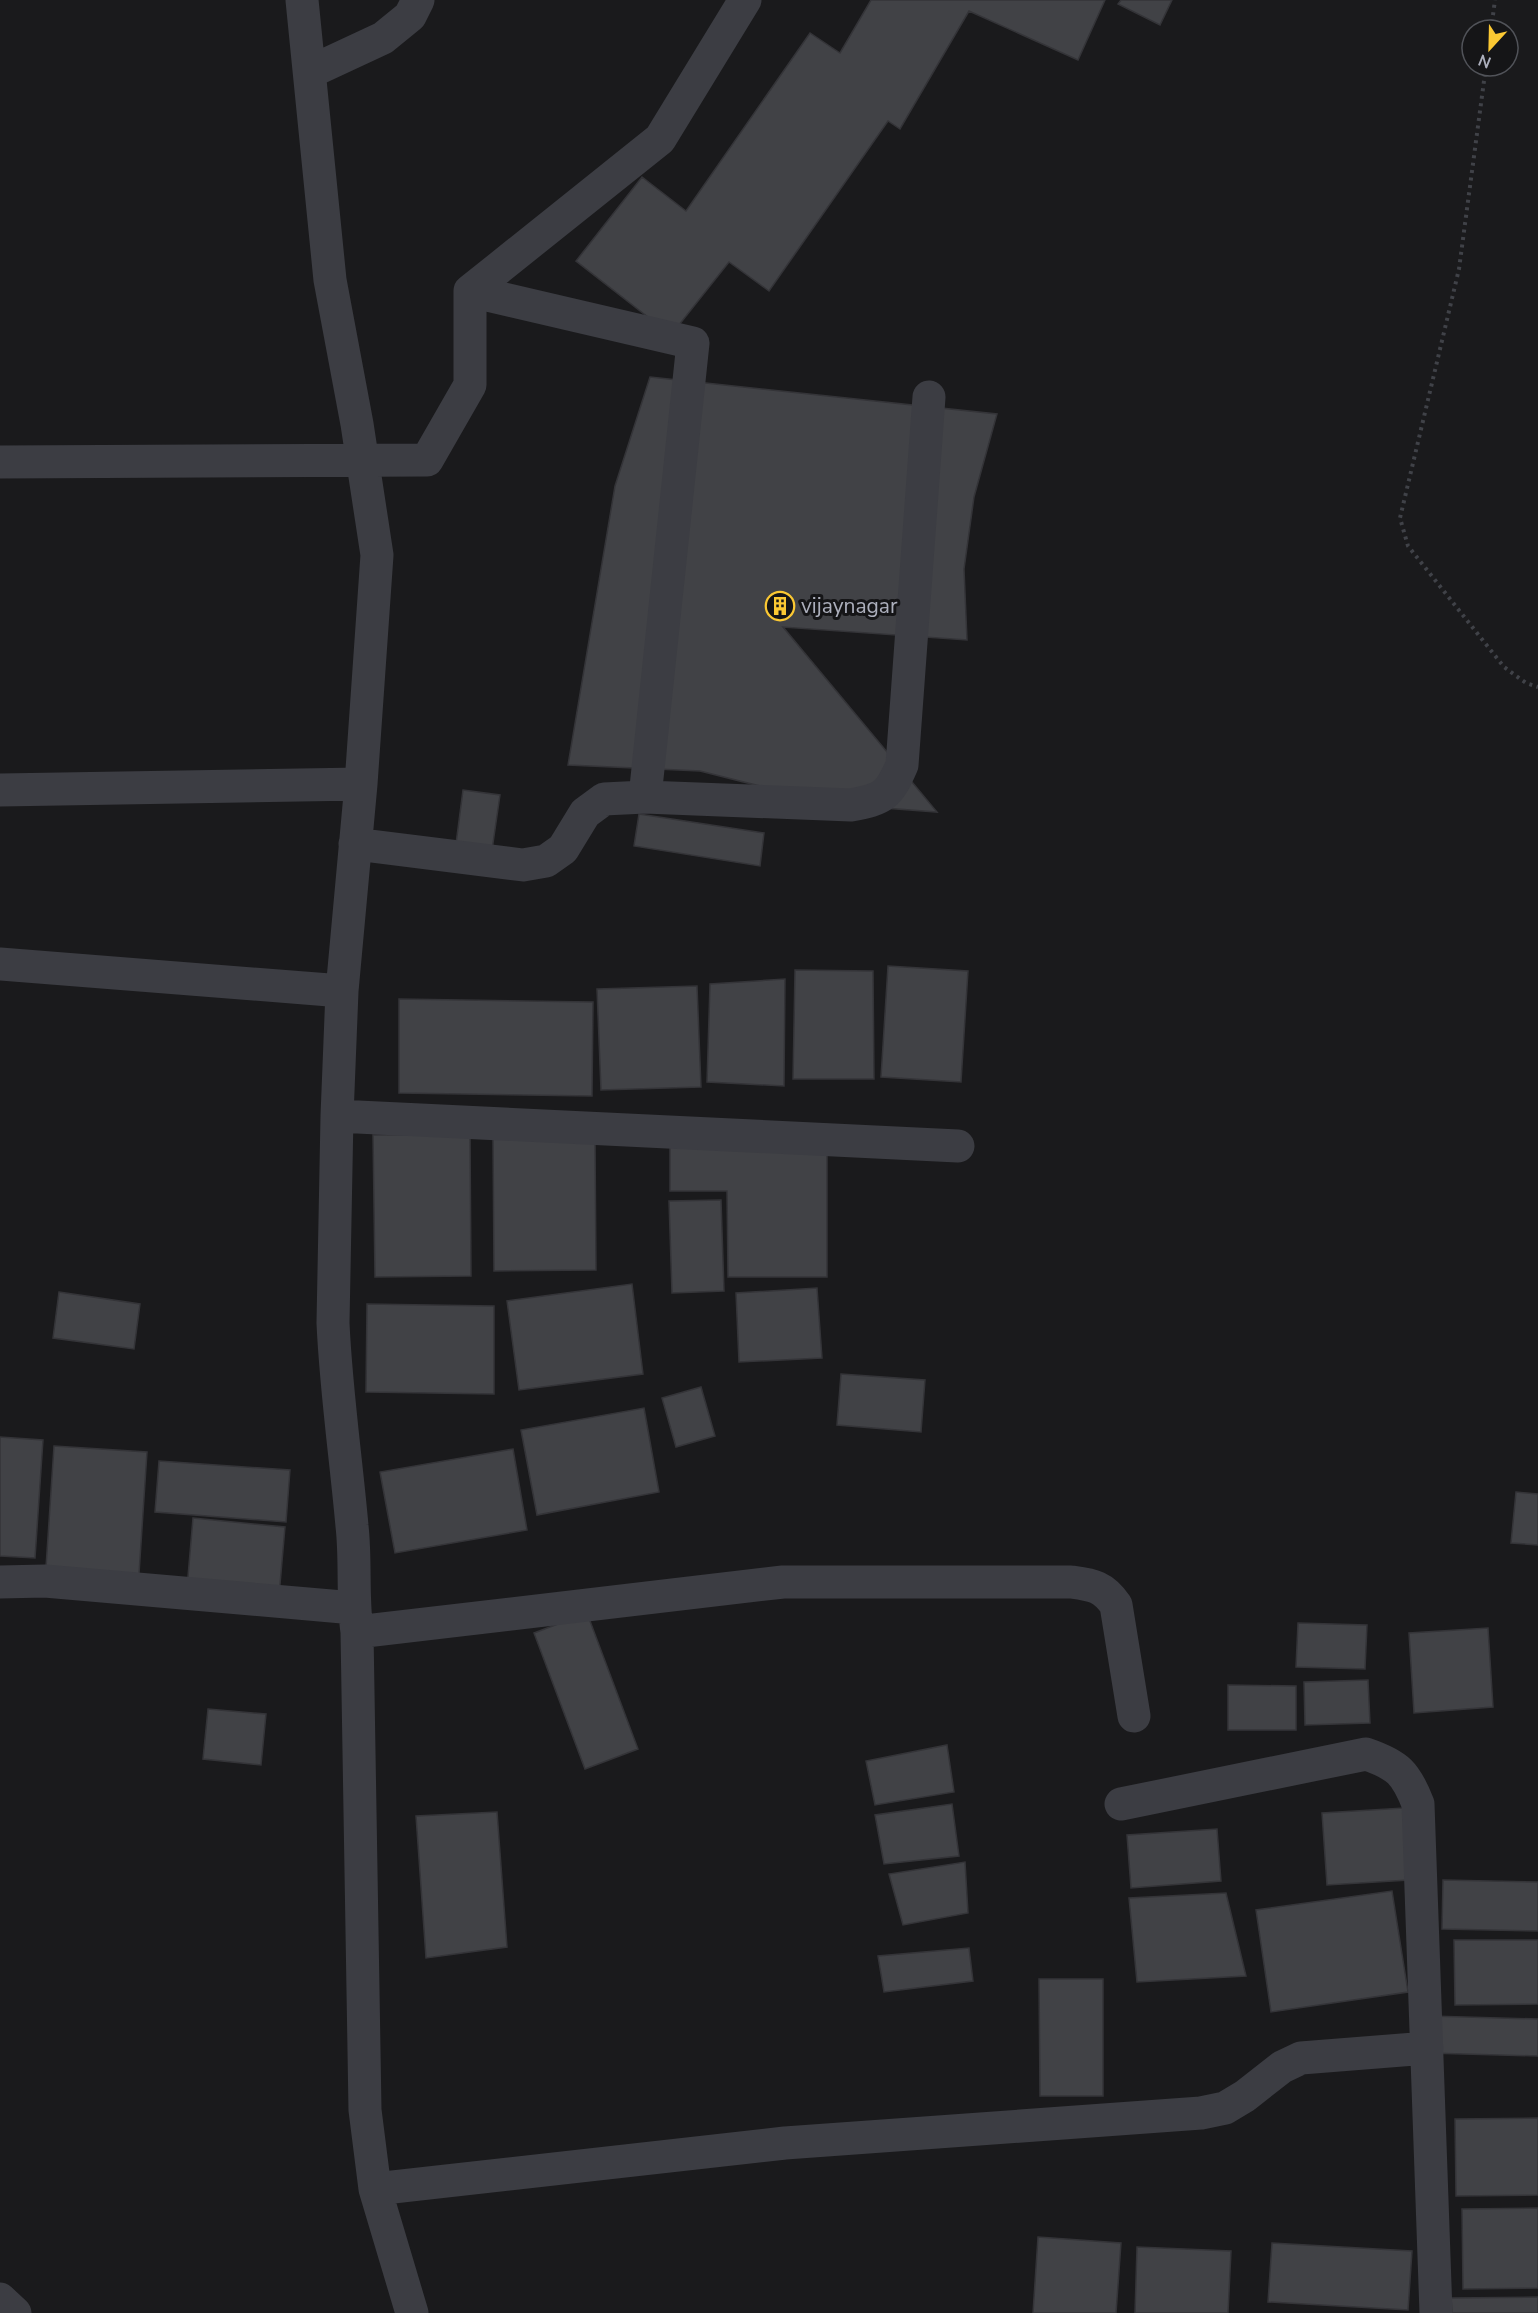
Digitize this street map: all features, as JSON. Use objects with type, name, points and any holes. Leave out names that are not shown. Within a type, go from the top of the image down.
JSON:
[{"type":"street","points":[[302,0],[330,279],[363,461],[377,555],[361,784],[342,991],[333,1323],[334,1356],[353,1529],[365,2110],[375,2189],[412,2313]]},
{"type":"street","points":[[310,72],[383,38],[410,16],[418,0]]},
{"type":"street","points":[[470,291],[660,139],[745,0]]},
{"type":"street","points":[[470,291],[693,343],[645,797]]},
{"type":"street","points":[[0,462],[427,460],[470,385],[470,291]]},
{"type":"street","points":[[355,844],[523,865],[546,861],[563,849],[585,813],[604,799],[645,797],[851,805],[875,801],[893,787],[902,765],[930,397]]},
{"type":"street","points":[[0,790],[361,784]]},
{"type":"street","points":[[0,964],[342,991]]},
{"type":"street","points":[[337,1116],[958,1146]]},
{"type":"street","points":[[0,1582],[45,1581],[355,1620],[783,1582],[1071,1582],[1094,1586],[1108,1592],[1116,1605],[1134,1716]]},
{"type":"street","points":[[1121,1804],[1366,1754],[1389,1762],[1410,1782],[1418,1804],[1436,2313]]},
{"type":"street","points":[[375,2189],[785,2143],[1201,2113],[1224,2108],[1245,2096],[1282,2067],[1301,2058],[1427,2048]]},
{"type":"street","points":[[0,2299],[15,2313]]},
{"type":"path","points":[[1493,18],[1495,0]]},
{"type":"path","points":[[1484,78],[1459,269],[1400,518],[1408,546],[1504,667],[1526,683],[1538,687]]},
{"type":"building","points":[[871,0],[1105,0],[1078,60],[969,11],[900,129],[888,121],[769,291],[729,262],[671,335],[576,261],[642,177],[686,211],[810,33],[840,53]]},
{"type":"building","points":[[1121,0],[1172,0],[1160,25],[1118,4]]},
{"type":"building","name":"vijaynagar","points":[[650,377],[997,414],[974,497],[964,569],[967,640],[783,627],[937,812],[831,804],[700,771],[568,765],[615,486]]},
{"type":"building","points":[[463,790],[500,795],[492,850],[456,844]]},
{"type":"building","points":[[639,814],[764,833],[760,866],[634,846]]},
{"type":"building","points":[[888,966],[968,971],[961,1082],[881,1077]]},
{"type":"building","points":[[795,970],[873,971],[874,1079],[793,1079]]},
{"type":"building","points":[[785,979],[784,1086],[707,1082],[710,984]]},
{"type":"building","points":[[697,986],[701,1087],[601,1090],[597,989]]},
{"type":"building","points":[[399,999],[593,1002],[592,1096],[399,1093]]},
{"type":"building","points":[[470,1134],[471,1276],[375,1277],[373,1135]]},
{"type":"building","points":[[493,1139],[595,1139],[596,1270],[494,1271]]},
{"type":"building","points":[[670,1143],[827,1143],[827,1277],[728,1277],[727,1191],[670,1191]]},
{"type":"building","points":[[721,1200],[724,1291],[672,1293],[669,1201]]},
{"type":"building","points":[[632,1284],[643,1374],[519,1390],[507,1301]]},
{"type":"building","points":[[817,1288],[822,1358],[739,1362],[736,1293]]},
{"type":"building","points":[[59,1292],[140,1304],[134,1349],[53,1338]]},
{"type":"building","points":[[367,1304],[494,1306],[494,1394],[366,1392]]},
{"type":"building","points":[[841,1374],[925,1380],[921,1432],[837,1425]]},
{"type":"building","points":[[701,1387],[715,1436],[676,1447],[662,1398]]},
{"type":"building","points":[[644,1408],[659,1492],[537,1515],[521,1430]]},
{"type":"building","points":[[0,1437],[43,1440],[35,1558],[0,1556]]},
{"type":"building","points":[[54,1446],[147,1452],[139,1574],[46,1567]]},
{"type":"building","points":[[513,1449],[527,1530],[395,1553],[380,1472]]},
{"type":"building","points":[[159,1461],[290,1470],[286,1522],[155,1512]]},
{"type":"building","points":[[1516,1492],[1538,1494],[1538,1545],[1511,1543]]},
{"type":"building","points":[[193,1518],[285,1527],[279,1596],[187,1588]]},
{"type":"building","points":[[587,1613],[638,1749],[585,1769],[534,1633]]},
{"type":"building","points":[[1298,1623],[1367,1625],[1365,1669],[1296,1667]]},
{"type":"building","points":[[1488,1628],[1493,1707],[1414,1713],[1409,1633]]},
{"type":"building","points":[[1368,1680],[1370,1723],[1305,1725],[1304,1682]]},
{"type":"building","points":[[1228,1685],[1296,1686],[1296,1730],[1228,1730]]},
{"type":"building","points":[[208,1709],[266,1714],[261,1765],[203,1759]]},
{"type":"building","points":[[947,1745],[954,1792],[875,1805],[866,1761]]},
{"type":"building","points":[[952,1804],[959,1856],[884,1864],[875,1815]]},
{"type":"building","points":[[1404,1808],[1409,1880],[1327,1885],[1322,1813]]},
{"type":"building","points":[[497,1812],[507,1947],[426,1958],[416,1816]]},
{"type":"building","points":[[1217,1829],[1221,1881],[1131,1888],[1127,1835]]},
{"type":"building","points":[[965,1862],[968,1913],[903,1925],[889,1874]]},
{"type":"building","points":[[1443,1880],[1538,1882],[1538,1931],[1442,1929]]},
{"type":"building","points":[[1392,1891],[1408,1992],[1271,2012],[1256,1910]]},
{"type":"building","points":[[1226,1893],[1246,1976],[1137,1982],[1129,1898]]},
{"type":"building","points":[[1454,1940],[1538,1940],[1538,2004],[1455,2005]]},
{"type":"building","points":[[969,1948],[973,1981],[884,1992],[878,1956]]},
{"type":"building","points":[[1039,1979],[1103,1979],[1103,2096],[1040,2096]]},
{"type":"building","points":[[1430,2016],[1538,2019],[1538,2056],[1428,2053]]},
{"type":"building","points":[[1538,2118],[1538,2195],[1456,2196],[1455,2119]]},
{"type":"building","points":[[1538,2208],[1538,2288],[1463,2289],[1462,2209]]},
{"type":"building","points":[[1038,2237],[1121,2243],[1116,2313],[1033,2313]]},
{"type":"building","points":[[1272,2243],[1412,2251],[1408,2310],[1268,2302]]},
{"type":"building","points":[[1137,2247],[1231,2251],[1228,2313],[1135,2313]]},
{"type":"building","points":[[1538,2297],[1538,2313],[1452,2313],[1451,2298]]},
{"type":"place","name":"vijaynagar","points":[[780,606]]}]
